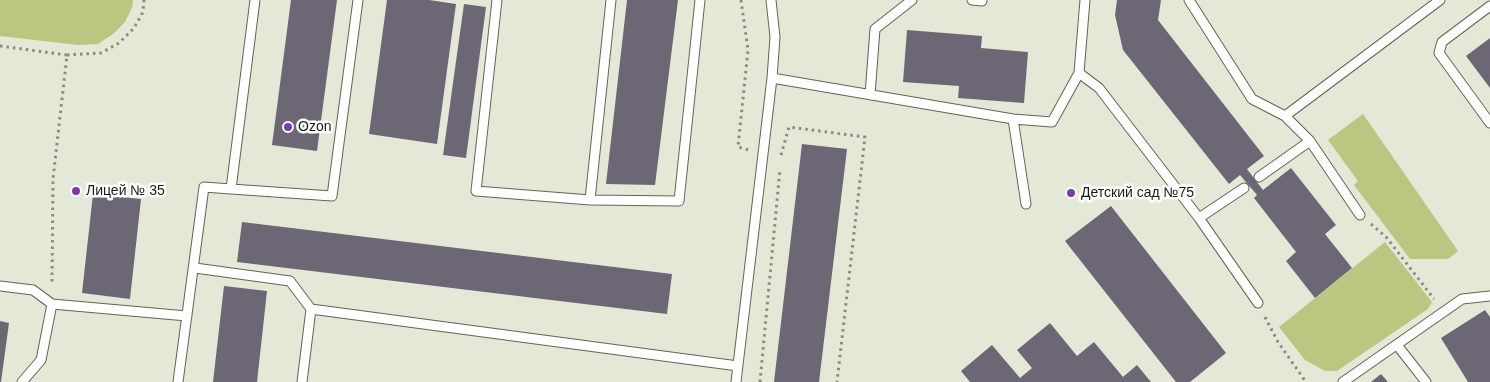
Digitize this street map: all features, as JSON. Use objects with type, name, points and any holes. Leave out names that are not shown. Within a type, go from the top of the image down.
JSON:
[{"type":"lane","points":[[232,189],[255,0]]},
{"type":"lane","points":[[178,382],[195,268],[204,187],[332,196],[358,0]]},
{"type":"lane","points":[[496,0],[476,191],[590,200],[679,201],[700,0]]},
{"type":"lane","points":[[590,200],[612,0]]},
{"type":"lane","points":[[736,382],[776,36],[771,0]]},
{"type":"lane","points":[[870,95],[874,29],[912,0]]},
{"type":"lane","points":[[972,0],[982,1]]},
{"type":"lane","points":[[772,78],[1013,119],[1052,122],[1079,73],[1085,0]]},
{"type":"lane","points":[[1190,0],[1252,99],[1285,116],[1310,141],[1360,215]]},
{"type":"lane","points":[[1285,116],[1440,0]]},
{"type":"lane","points":[[1490,6],[1442,42],[1439,53],[1490,122]]},
{"type":"lane","points":[[1079,73],[1099,88],[1199,218],[1258,303]]},
{"type":"lane","points":[[1013,119],[1026,204]]},
{"type":"lane","points":[[1259,176],[1310,141]]},
{"type":"lane","points":[[1199,218],[1244,188]]},
{"type":"lane","points":[[195,268],[290,281],[311,309],[302,382]]},
{"type":"lane","points":[[0,286],[32,290],[52,304],[187,316]]},
{"type":"lane","points":[[1343,382],[1462,299],[1490,296]]},
{"type":"lane","points":[[22,382],[41,360],[52,304]]},
{"type":"lane","points":[[311,309],[738,366]]},
{"type":"lane","points":[[1397,345],[1426,382]]},
{"type":"path","points":[[0,46],[67,55],[101,53],[119,43],[134,28],[143,12],[144,0]]},
{"type":"path","points":[[52,304],[53,179],[67,55]]},
{"type":"path","points":[[781,156],[789,127],[865,137],[837,382]]},
{"type":"path","points":[[1360,215],[1387,238],[1444,312]]},
{"type":"path","points":[[1258,303],[1278,342],[1306,382]]},
{"type":"green space","points":[[0,0],[133,0],[132,8],[125,22],[113,34],[98,44],[78,45],[0,36]]},
{"type":"green space","points":[[1363,114],[1458,251],[1448,259],[1410,259],[1354,185],[1358,181],[1328,140]]},
{"type":"green space","points":[[1385,242],[1432,302],[1428,309],[1337,371],[1325,371],[1305,360],[1279,327]]},
{"type":"building","points":[[291,0],[337,0],[317,151],[272,145]]},
{"type":"building","points":[[387,0],[429,0],[456,4],[437,144],[369,134]]},
{"type":"building","points":[[627,0],[678,0],[655,185],[606,184]]},
{"type":"building","points":[[1117,0],[1161,0],[1158,20],[1264,156],[1247,169],[1263,190],[1291,168],[1336,225],[1325,234],[1352,268],[1315,298],[1286,261],[1296,252],[1254,198],[1257,195],[1240,175],[1229,184],[1123,50],[1115,15]]},
{"type":"building","points":[[464,4],[486,7],[466,158],[443,155]]},
{"type":"building","points":[[907,30],[982,36],[981,48],[1028,52],[1024,103],[958,98],[959,86],[903,82]]},
{"type":"building","points":[[1490,38],[1490,88],[1466,56]]},
{"type":"building","points":[[802,144],[847,149],[819,382],[774,382]]},
{"type":"building","points":[[93,194],[141,199],[130,299],[82,293]]},
{"type":"building","points":[[1111,206],[1226,353],[1190,382],[1176,382],[1065,241]]},
{"type":"building","points":[[242,222],[672,274],[667,314],[237,262]]},
{"type":"building","points":[[224,286],[267,291],[257,382],[213,382]]},
{"type":"building","points":[[1485,310],[1490,317],[1490,382],[1468,382],[1441,338]]},
{"type":"building","points":[[0,321],[9,323],[1,382],[0,382]]},
{"type":"building","points":[[1050,323],[1077,356],[1094,342],[1123,377],[1137,365],[1151,382],[970,382],[961,371],[992,345],[1020,378],[1032,368],[1017,350]]},
{"type":"building","points":[[1381,374],[1388,382],[1371,382]]},
{"type":"place","name":"Ozon","points":[[288,127]]},
{"type":"place","name":"Лицей № 35","points":[[76,191]]},
{"type":"place","name":"Детский сад №75","points":[[1071,193]]}]
